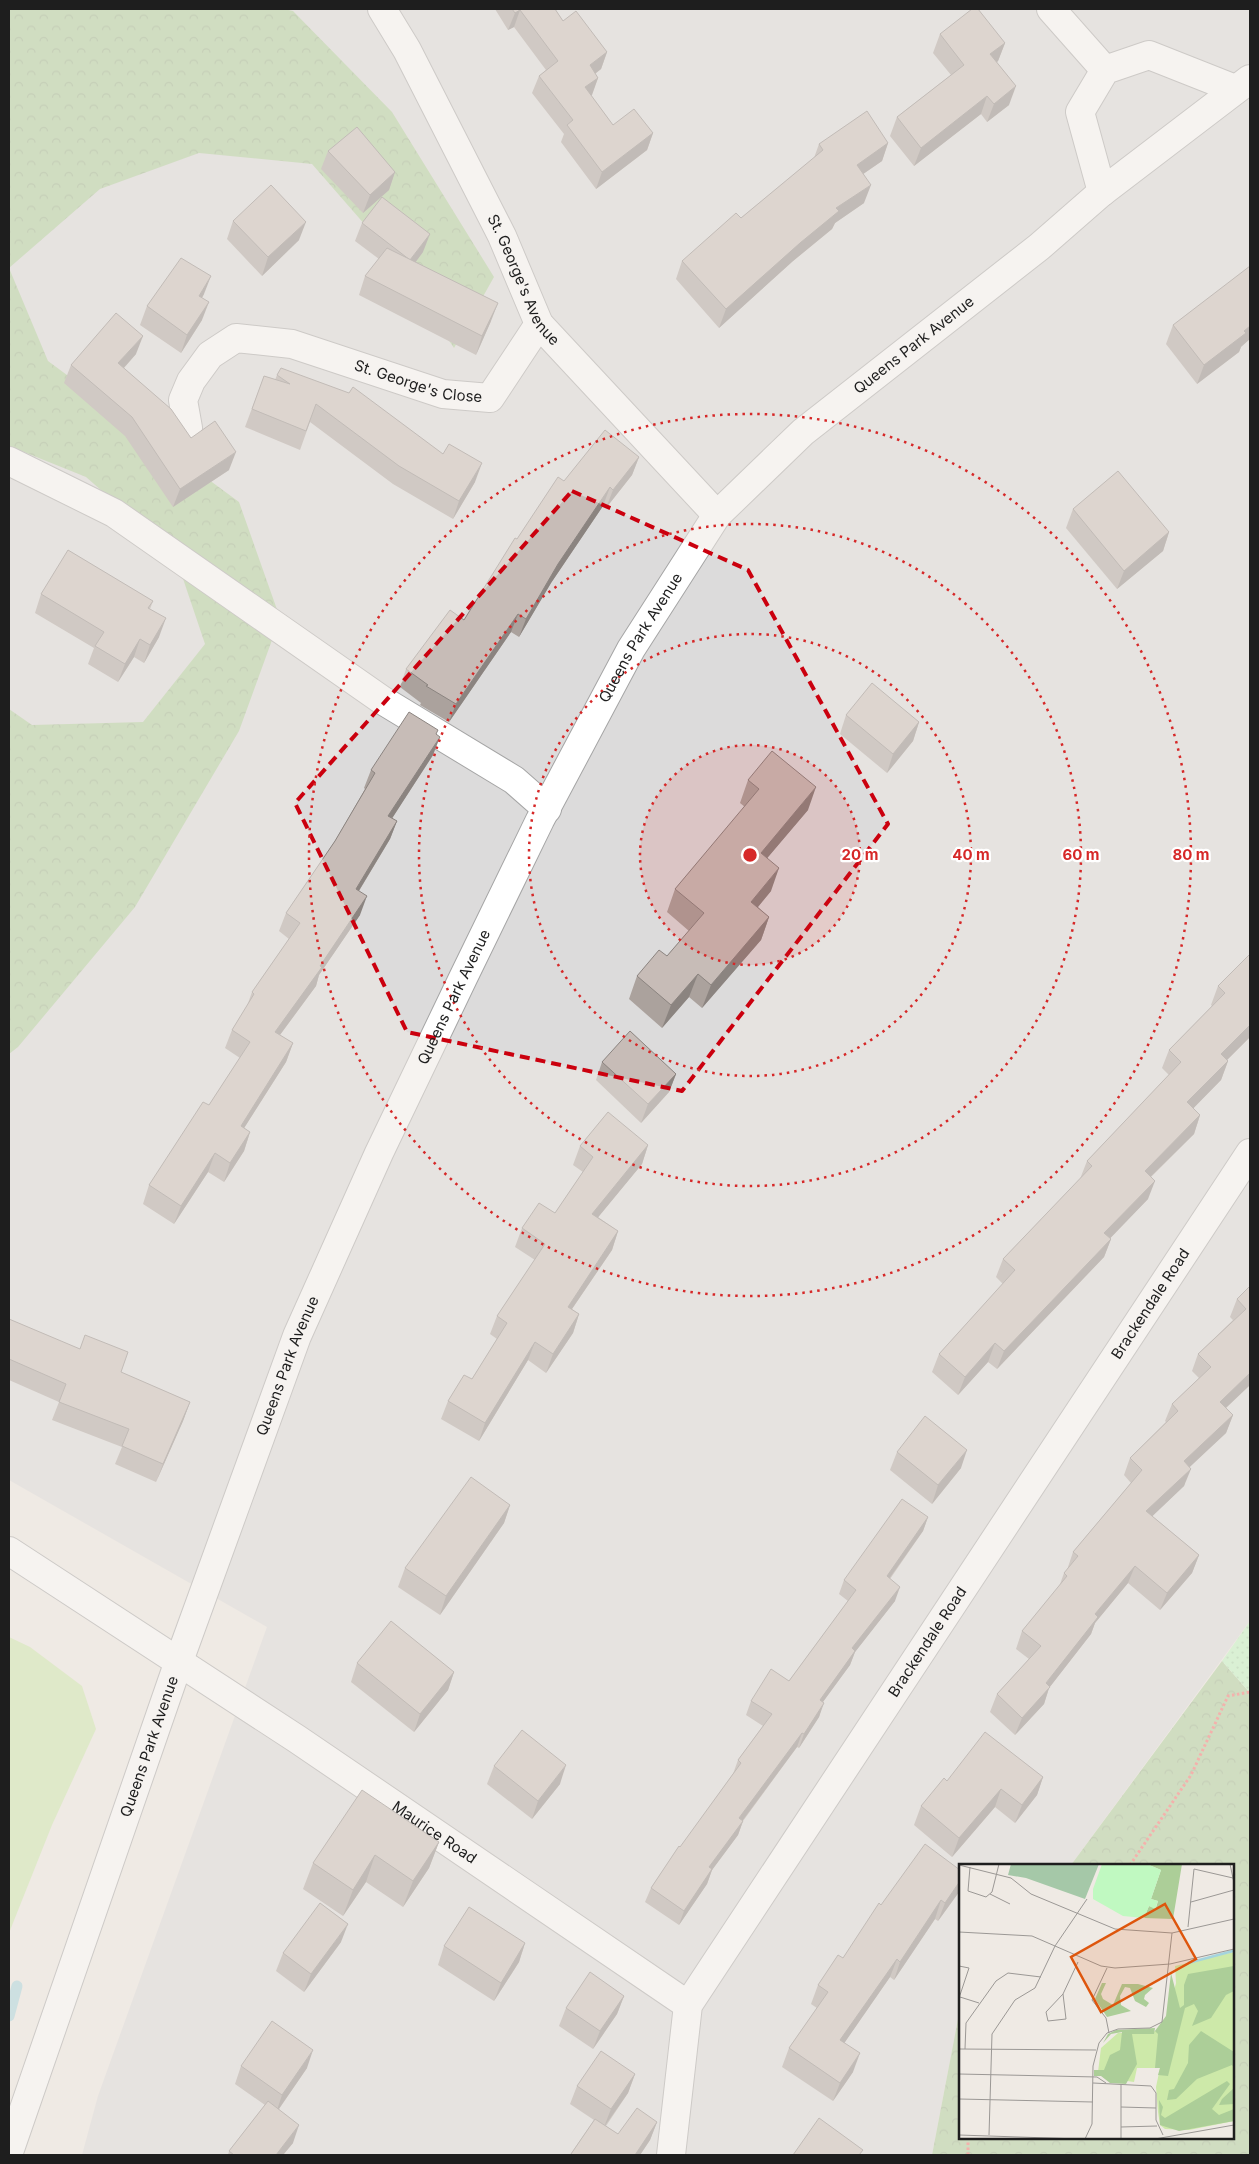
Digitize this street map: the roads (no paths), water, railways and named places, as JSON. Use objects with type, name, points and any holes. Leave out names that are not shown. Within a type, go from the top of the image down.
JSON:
[{"type":"street","name":"St. George's Avenue","points":[[382,9],[407,50],[502,236],[539,324],[717,515]]},
{"type":"street","points":[[1051,9],[1105,70]]},
{"type":"street","points":[[1102,192],[1080,112],[1105,70],[1149,55],[1243,84]]},
{"type":"street","name":"Queens Park Avenue","points":[[9,2152],[179,1661],[297,1336],[379,1153],[547,809],[631,650],[717,515],[803,432],[1039,247],[1102,192],[1243,84]]},
{"type":"street","name":"St. George's Close","points":[[188,428],[182,400],[191,381],[210,355],[236,338],[292,344],[443,394],[490,398],[539,324]]},
{"type":"street","points":[[9,461],[114,513],[382,700],[514,780],[547,809]]},
{"type":"street","name":"Brackendale Road","points":[[671,2155],[688,2005],[1250,1153]]},
{"type":"street","name":"Maurice Road","points":[[9,1552],[338,1766],[688,2005]]},
{"type":"waterway","points":[[9,2016],[17,1986]]}]
